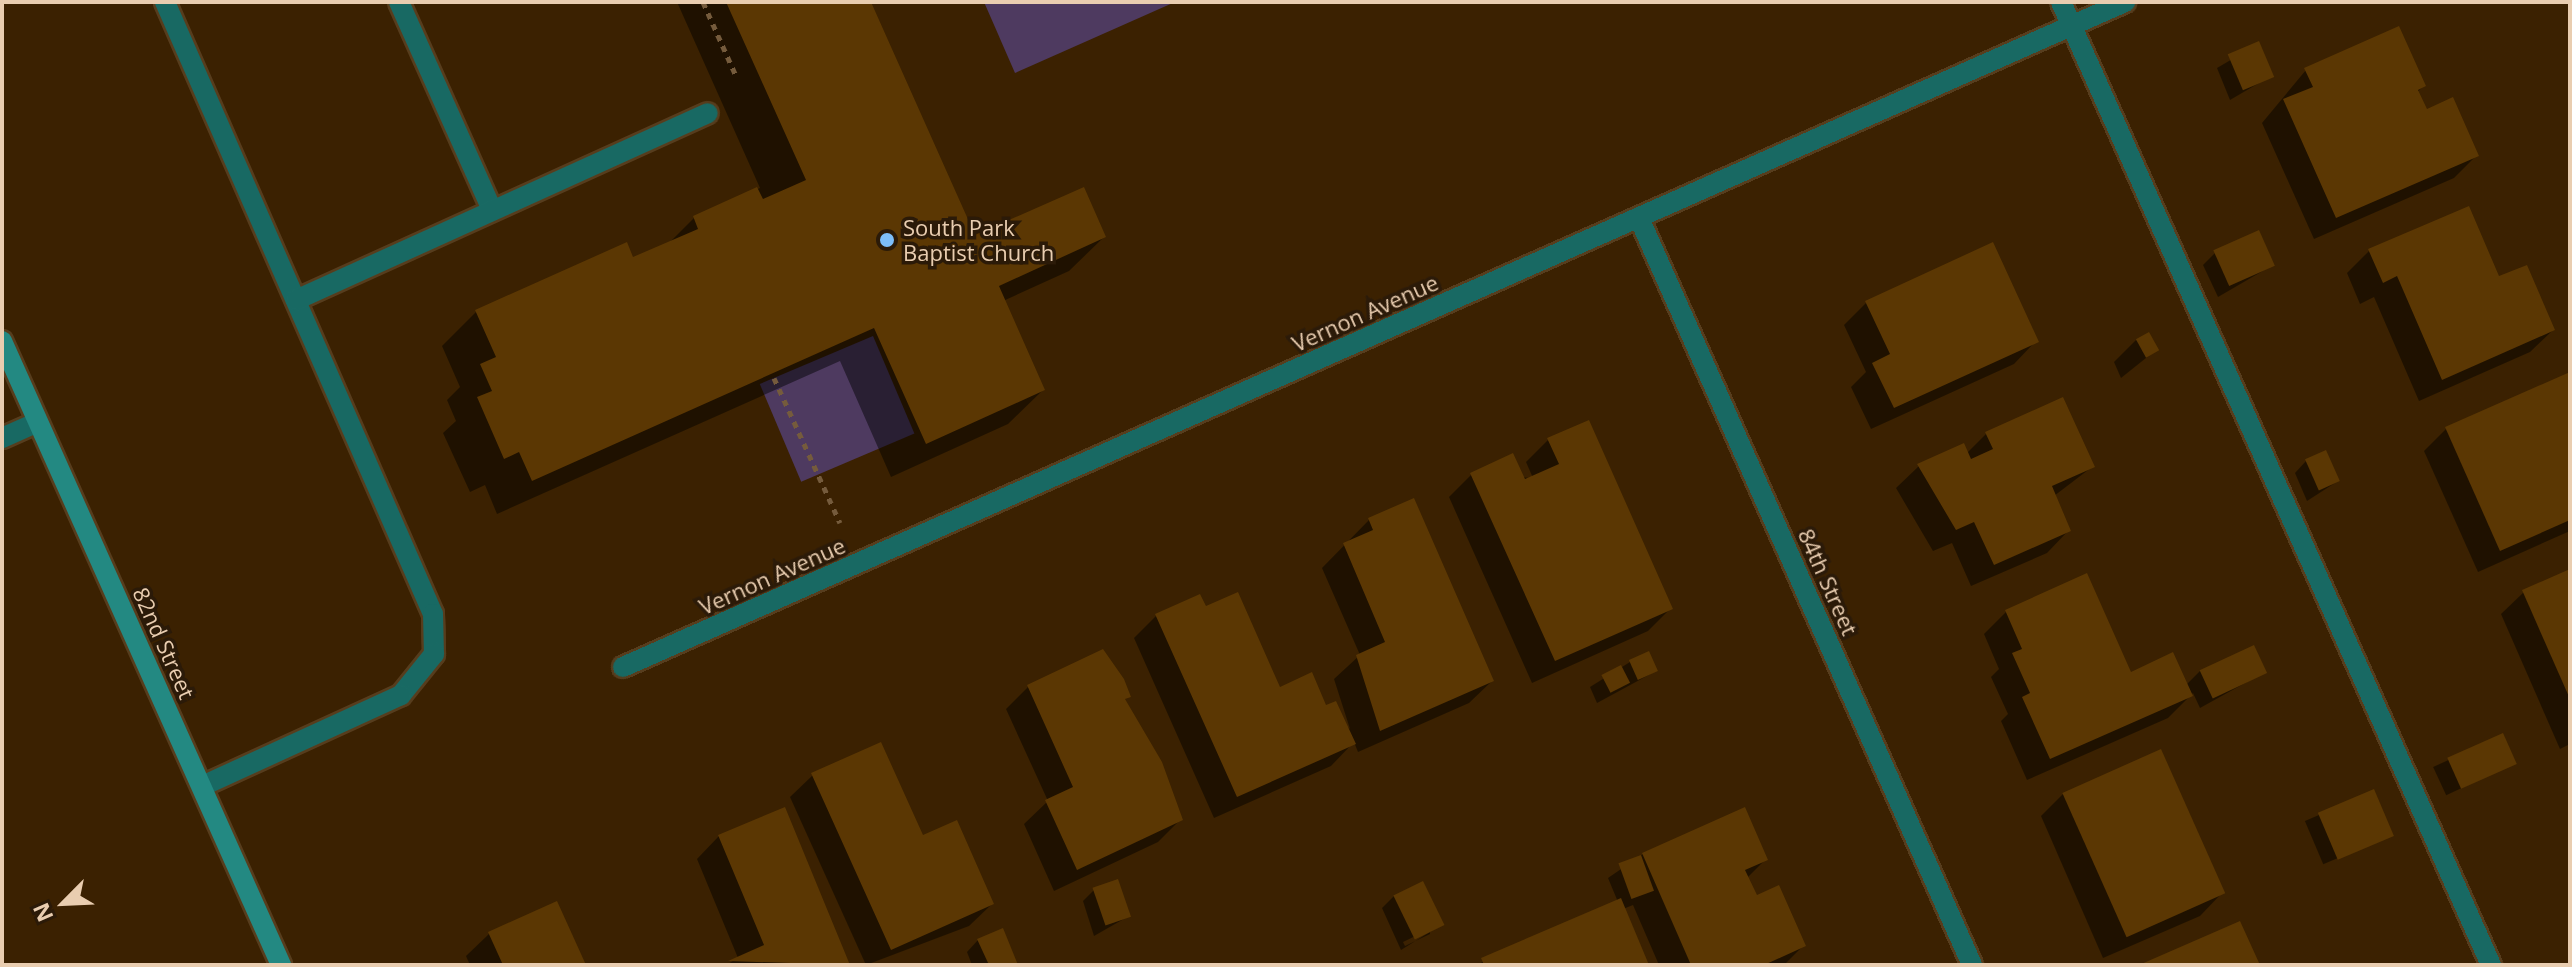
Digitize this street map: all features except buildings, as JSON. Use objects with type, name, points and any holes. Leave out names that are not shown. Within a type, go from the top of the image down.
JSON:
[{"type":"main road","name":"82nd Street","points":[[2,341],[281,965]]},
{"type":"street","points":[[165,2],[433,614],[434,654],[401,695],[202,786]]},
{"type":"street","points":[[399,2],[492,210]]},
{"type":"street","points":[[2061,2],[2491,965]]},
{"type":"street","name":"Vernon Avenue","points":[[623,667],[2125,2]]},
{"type":"street","points":[[296,300],[708,113]]},
{"type":"street","name":"84th Street","points":[[1639,218],[1972,965]]},
{"type":"street","points":[[2,438],[38,422]]},
{"type":"path","points":[[703,2],[747,100],[708,113]]},
{"type":"path","points":[[774,378],[858,564]]},
{"type":"shaded area","points":[[984,2],[1175,2],[1015,73]]},
{"type":"shaded area","points":[[873,336],[914,434],[801,482],[760,384]]},
{"type":"place","name":"South Park Baptist Church","points":[[887,240]]}]
